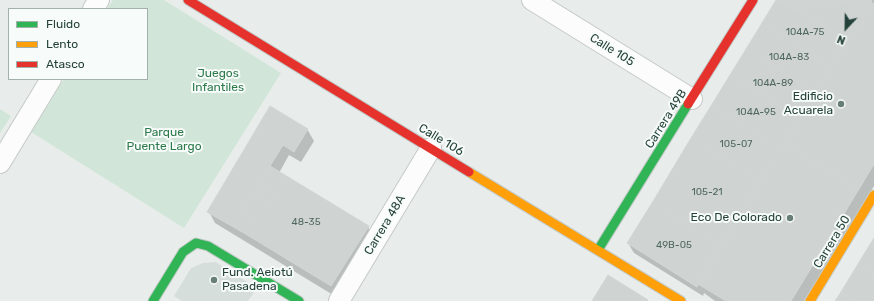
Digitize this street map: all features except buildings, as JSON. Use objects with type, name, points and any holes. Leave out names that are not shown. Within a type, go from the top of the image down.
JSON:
[{"type":"street","name":"Calle 106","points":[[188,0],[681,301]]},
{"type":"street","name":"Calle 105","points":[[533,0],[692,99]]},
{"type":"street","name":"Carrera 49B","points":[[598,250],[753,0]]},
{"type":"street","points":[[0,163],[50,80]]},
{"type":"street","name":"Carrera 48A","points":[[339,301],[431,148]]},
{"type":"street","name":"Carrera 50","points":[[810,301],[874,195]]},
{"type":"street","points":[[153,301],[183,252],[196,244],[208,246],[299,301]]},
{"type":"shaded area","name":"Fund. Aeiotú Pasadena","points":[[216,262],[257,288],[248,301],[182,301],[174,296],[191,268],[203,263]]},
{"type":"green space","name":"Parque Puente Largo","points":[[113,0],[164,0],[281,73],[184,228],[31,132],[63,80],[148,80],[148,8],[108,8]]},
{"type":"green space","points":[[0,109],[11,116],[0,133]]},
{"type":"traffic: fast","points":[[598,250],[688,104]]},
{"type":"traffic: fast","points":[[153,301],[183,252],[196,243],[208,246],[299,301]]},
{"type":"traffic: slow","points":[[469,172],[681,301]]},
{"type":"traffic: slow","points":[[810,301],[874,195]]},
{"type":"traffic: jam","points":[[188,0],[469,172]]},
{"type":"traffic: jam","points":[[688,104],[753,0]]},
{"type":"place","name":"Edificio Acuarela","points":[[841,104]]},
{"type":"place","name":"Eco De Colorado","points":[[790,218]]},
{"type":"place","name":"Fund. Aeiotú Pasadena","points":[[214,280]]},
{"type":"park label","name":"Juegos Infantiles","points":[[218,81]]}]
